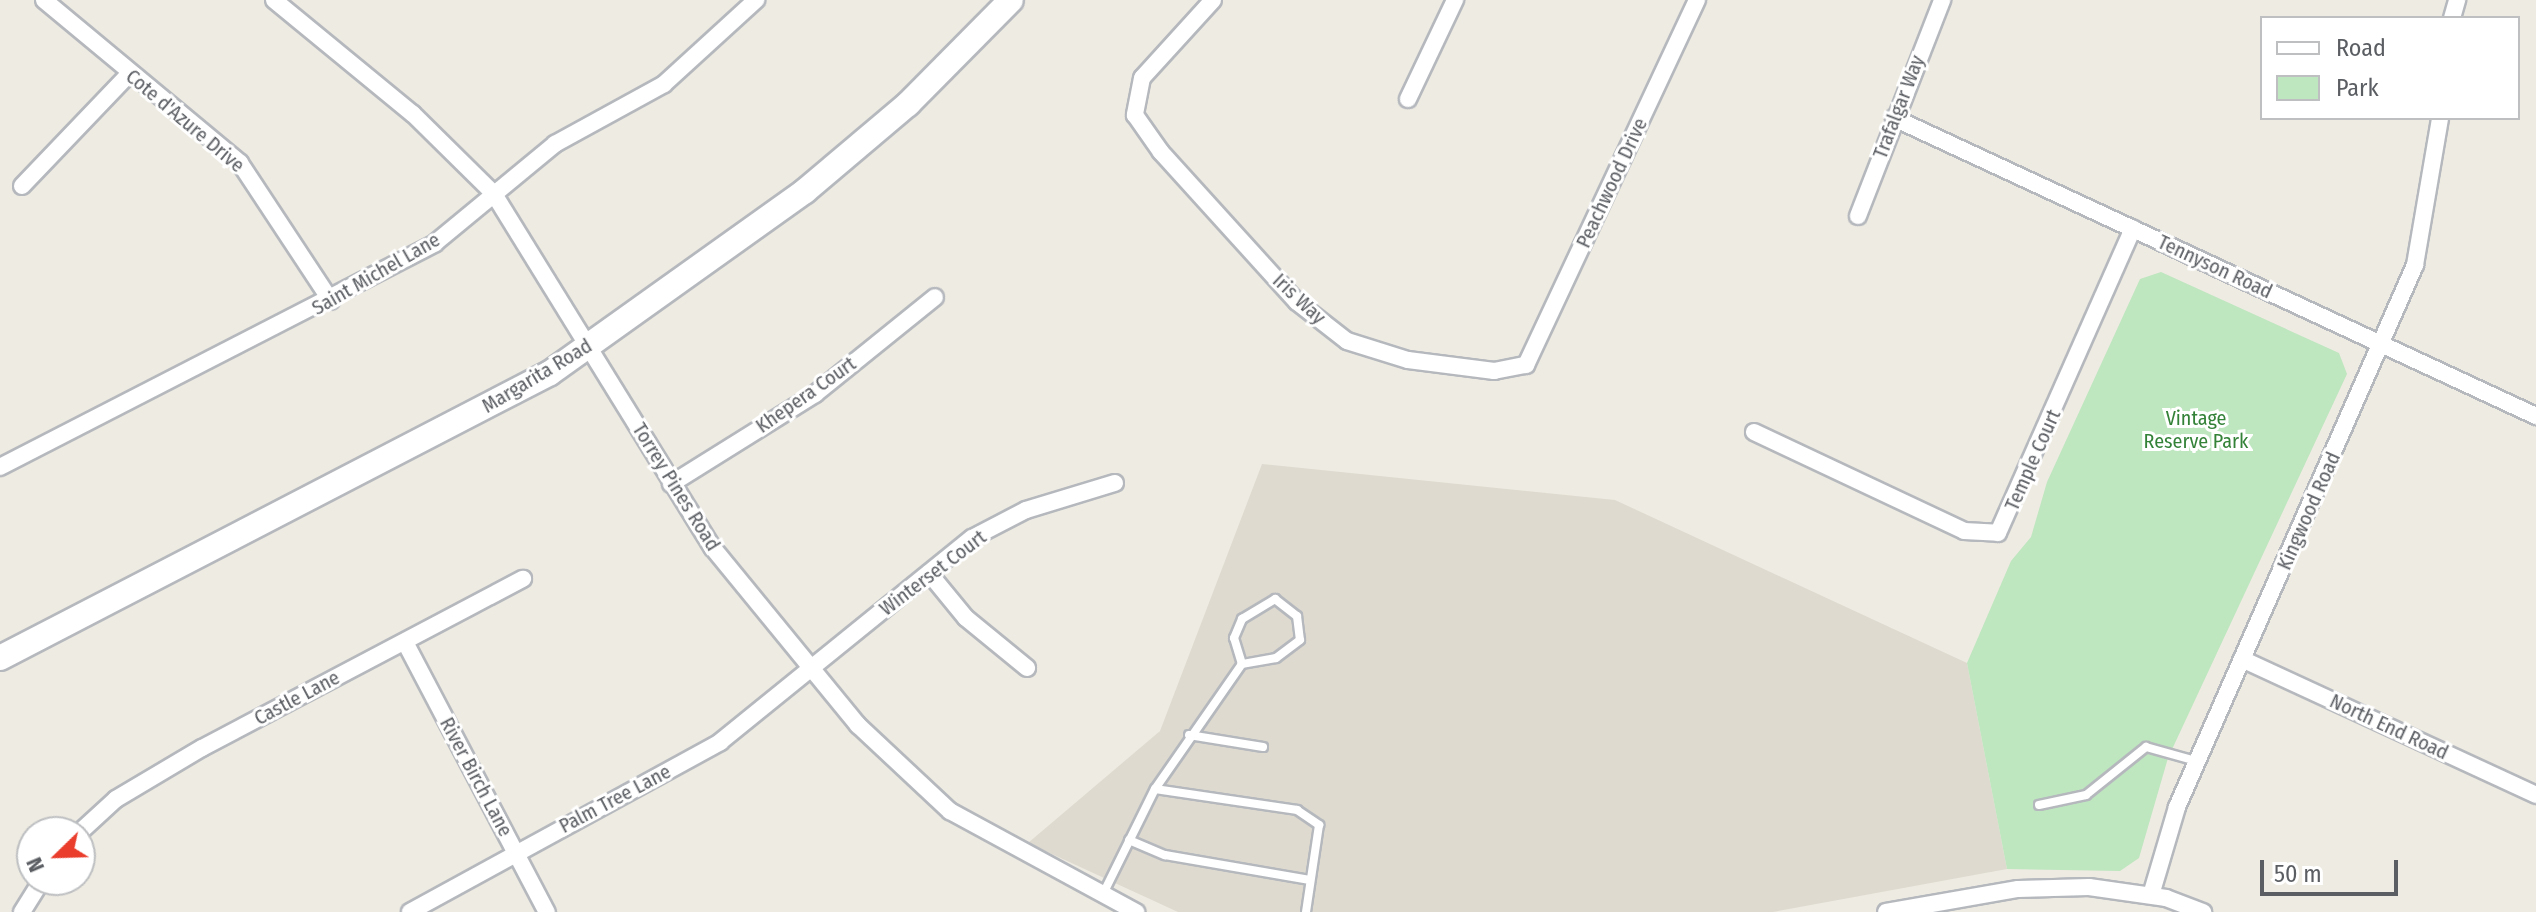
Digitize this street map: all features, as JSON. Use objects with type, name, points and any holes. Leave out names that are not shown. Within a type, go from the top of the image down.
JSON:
[{"type":"main road","name":"Margarita Road","points":[[0,658],[337,486],[590,345],[805,191],[908,104],[1011,0]]},
{"type":"street","name":"Cote d'Azure Drive","points":[[44,0],[129,74],[240,163],[331,301]]},
{"type":"street","name":"Torrey Pines Road","points":[[274,0],[413,114],[494,194],[590,345],[671,484],[810,670],[950,811],[1136,912]]},
{"type":"street","name":"Saint Michel Lane","points":[[0,467],[331,301],[435,243],[555,144],[664,84],[756,0]]},
{"type":"street","name":"Iris Way","points":[[1213,0],[1142,78],[1135,115],[1288,292],[1347,341],[1408,360],[1494,371],[1526,365]]},
{"type":"street","points":[[1408,99],[1455,0]]},
{"type":"street","name":"Peachwood Drive","points":[[1526,365],[1697,0]]},
{"type":"street","name":"Trafalgar Way","points":[[1858,216],[1942,0]]},
{"type":"street","points":[[22,186],[129,74]]},
{"type":"street","name":"Tennyson Road","points":[[1894,118],[2383,342],[2536,416]]},
{"type":"street","name":"Kingwood Road","points":[[2151,895],[2196,761],[2383,342],[2429,211],[2440,120]]},
{"type":"street","name":"Temple Court","points":[[1754,432],[1964,531],[1998,533],[2133,229]]},
{"type":"street","name":"Khepera Court","points":[[671,484],[815,394],[935,297]]},
{"type":"street","name":"Winterset Court","points":[[810,670],[929,573],[1026,510],[1115,483]]},
{"type":"street","points":[[929,573],[966,618],[1027,668]]},
{"type":"street","name":"Castle Lane","points":[[96,817],[116,799],[190,755],[523,579]]},
{"type":"street","name":"River Birch Lane","points":[[405,642],[547,912]]},
{"type":"street","name":"North End Road","points":[[2242,659],[2536,795]]},
{"type":"street","name":"Palm Tree Lane","points":[[410,912],[720,742],[810,670]]},
{"type":"street","points":[[1886,912],[2018,889],[2151,895],[2203,912]]},
{"type":"street","points":[[1094,912],[1102,895]]},
{"type":"lane","points":[[1102,895],[1155,789],[1189,735],[1242,664],[1276,658],[1300,640],[1297,616],[1275,599],[1242,619],[1234,638],[1242,664]]},
{"type":"lane","points":[[1189,735],[1263,747]]},
{"type":"lane","points":[[2039,805],[2086,795],[2146,747],[2196,761]]},
{"type":"lane","points":[[1155,789],[1297,810],[1319,825],[1306,912]]},
{"type":"lane","points":[[1129,840],[1165,855],[1310,880]]},
{"type":"shaded area","points":[[1262,464],[1615,500],[1967,663],[2007,869],[1773,912],[1178,912],[1028,843],[1160,731]]},
{"type":"green space","name":"Vintage Reserve Park","points":[[2161,272],[2339,353],[2347,374],[2168,758],[2139,858],[2120,871],[2007,869],[1967,663],[2011,561],[2031,537],[2047,482],[2140,279]]}]
